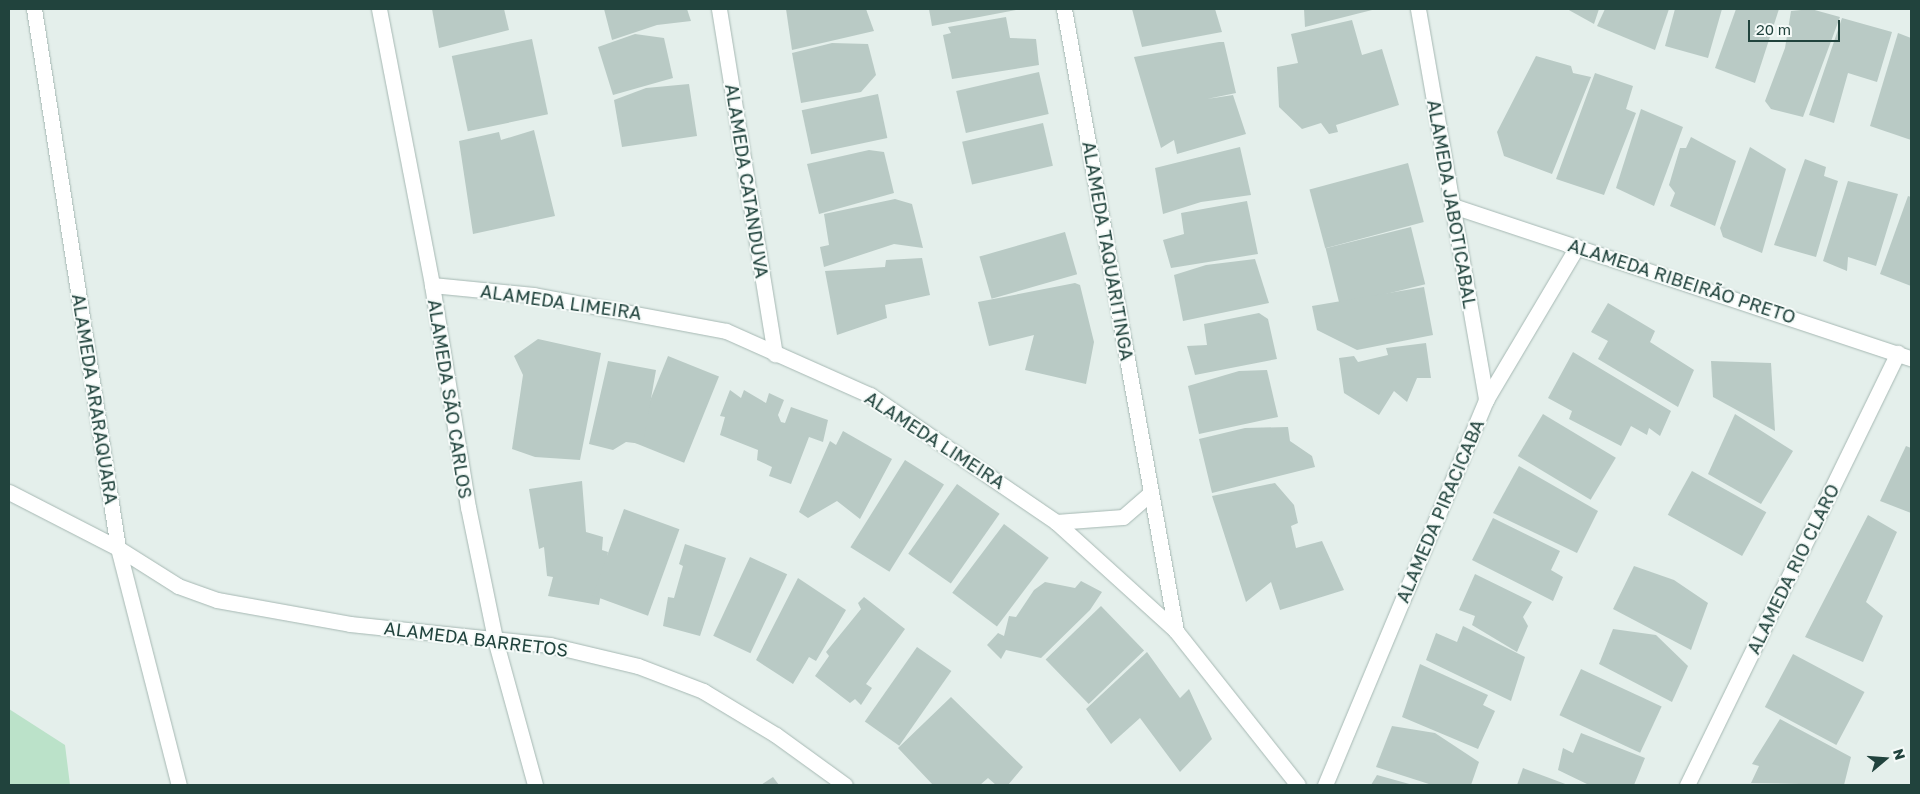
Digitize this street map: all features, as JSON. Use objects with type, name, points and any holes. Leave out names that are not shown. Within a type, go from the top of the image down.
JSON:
[{"type":"street","name":"ALAMEDA ARARAQUARA","points":[[34,9],[118,548],[179,785]]},
{"type":"street","name":"ALAMEDA SÃO CARLOS","points":[[379,9],[432,285],[468,507],[496,643],[536,785]]},
{"type":"street","name":"ALAMEDA CATANDUVA","points":[[719,9],[775,354]]},
{"type":"street","name":"ALAMEDA TAQUARITINGA","points":[[1064,9],[1176,631]]},
{"type":"street","name":"ALAMEDA JABOTICABAL","points":[[1418,9],[1486,400]]},
{"type":"street","name":"ALAMEDA RIBEIRÃO PRETO","points":[[1452,206],[1905,355]]},
{"type":"street","name":"ALAMEDA PIRACICABA","points":[[1325,785],[1486,400],[1577,247]]},
{"type":"street","name":"ALAMEDA LIMEIRA","points":[[432,285],[534,295],[641,312],[726,331],[870,395],[1056,522],[1176,631],[1298,785]]},
{"type":"street","name":"ALAMEDA RIO CLARO","points":[[1687,785],[1905,355]]},
{"type":"street","name":"ALAMEDA BARRETOS","points":[[9,492],[118,548],[178,586],[217,600],[350,624],[496,643],[550,645],[638,666],[703,691],[776,735],[845,785]]},
{"type":"street","points":[[1056,522],[1123,517],[1151,493]]},
{"type":"green space","points":[[9,709],[65,745],[70,785],[9,785]]},
{"type":"building","points":[[432,9],[504,9],[509,30],[439,48]]},
{"type":"building","points":[[604,9],[687,9],[691,21],[657,25],[612,40]]},
{"type":"building","points":[[786,9],[866,9],[874,31],[792,50]]},
{"type":"building","points":[[929,9],[1016,9],[1016,10],[932,26]]},
{"type":"building","points":[[1132,9],[1215,9],[1222,32],[1142,47]]},
{"type":"building","points":[[1304,9],[1376,9],[1305,27]]},
{"type":"building","points":[[1567,9],[1599,9],[1594,24]]},
{"type":"building","points":[[1605,9],[1669,9],[1655,50],[1597,26]]},
{"type":"building","points":[[1675,9],[1722,9],[1708,58],[1665,46]]},
{"type":"building","points":[[1736,9],[1779,9],[1755,83],[1715,68]]},
{"type":"building","points":[[1811,9],[1840,17],[1803,117],[1771,109],[1765,101],[1785,48],[1791,11]]},
{"type":"building","points":[[1006,17],[1010,38],[1036,39],[1039,65],[952,79],[943,35],[951,33],[948,27]]},
{"type":"building","points":[[1842,18],[1892,32],[1877,82],[1848,73],[1834,123],[1809,115]]},
{"type":"building","points":[[1352,20],[1362,55],[1382,49],[1399,105],[1336,125],[1338,132],[1329,134],[1321,123],[1302,129],[1279,107],[1277,67],[1298,63],[1291,34]]},
{"type":"building","points":[[1898,33],[1911,38],[1911,140],[1870,126]]},
{"type":"building","points":[[635,34],[664,38],[673,78],[613,95],[598,47]]},
{"type":"building","points":[[532,39],[548,114],[468,131],[452,56]]},
{"type":"building","points":[[1224,42],[1236,93],[1207,99],[1233,95],[1246,134],[1177,154],[1174,140],[1161,148],[1134,57]]},
{"type":"building","points":[[832,43],[868,44],[876,75],[861,92],[801,103],[792,53]]},
{"type":"building","points":[[1536,56],[1571,66],[1573,73],[1591,77],[1552,174],[1504,156],[1497,132]]},
{"type":"building","points":[[1039,72],[1049,114],[966,133],[956,91]]},
{"type":"building","points":[[1595,73],[1633,86],[1626,109],[1636,113],[1604,195],[1556,179]]},
{"type":"building","points":[[689,84],[697,136],[622,147],[614,100],[646,88]]},
{"type":"building","points":[[878,94],[887,138],[811,154],[802,110]]},
{"type":"building","points":[[1641,109],[1683,127],[1654,206],[1616,188]]},
{"type":"building","points":[[1043,123],[1053,166],[972,185],[962,142]]},
{"type":"building","points":[[534,130],[555,216],[473,234],[459,141],[499,132],[501,140]]},
{"type":"building","points":[[1691,137],[1736,161],[1715,226],[1670,206],[1675,193],[1669,185],[1680,148],[1686,148]]},
{"type":"building","points":[[1240,147],[1251,195],[1201,202],[1163,214],[1155,168]]},
{"type":"building","points":[[1750,147],[1786,169],[1762,253],[1723,237],[1720,228]]},
{"type":"building","points":[[869,150],[884,152],[894,193],[819,214],[807,164]]},
{"type":"building","points":[[1805,159],[1826,167],[1824,176],[1838,181],[1816,257],[1774,245]]},
{"type":"building","points":[[1408,163],[1424,222],[1325,248],[1309,189]]},
{"type":"building","points":[[1848,181],[1898,194],[1876,266],[1848,257],[1847,271],[1823,261]]},
{"type":"building","points":[[1908,196],[1911,197],[1911,286],[1880,274]]},
{"type":"building","points":[[895,199],[912,204],[923,248],[894,244],[824,267],[820,247],[829,245],[824,214]]},
{"type":"building","points":[[1247,201],[1258,254],[1171,268],[1163,240],[1184,234],[1181,213]]},
{"type":"building","points":[[1411,227],[1425,284],[1340,306],[1326,248]]},
{"type":"building","points":[[1065,232],[1077,274],[992,299],[979,257]]},
{"type":"building","points":[[922,258],[930,295],[885,305],[887,318],[837,335],[825,271],[885,267],[886,260]]},
{"type":"building","points":[[1255,259],[1269,303],[1183,321],[1174,275],[1206,265]]},
{"type":"building","points":[[1075,283],[1080,285],[1094,342],[1086,384],[1025,370],[1034,335],[989,346],[978,302]]},
{"type":"building","points":[[1424,287],[1433,335],[1357,350],[1317,330],[1312,306]]},
{"type":"building","points":[[1608,303],[1655,331],[1650,342],[1694,370],[1678,407],[1598,359],[1608,341],[1591,332]]},
{"type":"building","points":[[1259,313],[1268,319],[1277,359],[1195,375],[1187,346],[1207,345],[1204,324]]},
{"type":"building","points":[[538,339],[601,353],[580,460],[535,457],[512,449],[523,375],[514,356]]},
{"type":"building","points":[[1426,343],[1431,378],[1417,378],[1407,402],[1394,391],[1379,415],[1344,393],[1339,358],[1354,356],[1358,362],[1388,355],[1386,348]]},
{"type":"building","points":[[1573,352],[1671,411],[1660,436],[1649,428],[1647,435],[1631,426],[1621,446],[1569,419],[1572,411],[1548,398]]},
{"type":"building","points":[[668,356],[719,377],[684,463],[633,442]]},
{"type":"building","points":[[608,361],[656,370],[643,444],[626,442],[613,450],[589,444]]},
{"type":"building","points":[[1711,361],[1771,363],[1775,431],[1713,397]]},
{"type":"building","points":[[1267,370],[1278,417],[1199,434],[1188,386],[1239,371]]},
{"type":"building","points":[[730,390],[741,398],[744,390],[766,403],[769,393],[784,400],[778,415],[781,422],[785,423],[791,407],[828,420],[823,442],[809,437],[791,484],[769,476],[772,467],[757,460],[758,450],[720,435],[725,417],[720,416]]},
{"type":"building","points":[[1543,414],[1616,458],[1591,500],[1518,456]]},
{"type":"building","points":[[1735,414],[1793,451],[1761,504],[1708,474]]},
{"type":"building","points":[[1288,427],[1290,441],[1312,456],[1315,467],[1212,493],[1199,439],[1245,428]]},
{"type":"building","points":[[843,431],[892,459],[860,519],[837,501],[808,518],[799,512],[830,441],[836,445]]},
{"type":"building","points":[[1906,446],[1911,448],[1911,513],[1880,501]]},
{"type":"building","points":[[905,460],[944,484],[889,572],[850,547]]},
{"type":"building","points":[[1519,466],[1598,511],[1577,553],[1493,513]]},
{"type":"building","points":[[1692,471],[1766,512],[1742,556],[1668,515]]},
{"type":"building","points":[[582,481],[586,532],[603,537],[602,550],[608,552],[599,605],[548,596],[553,577],[547,576],[544,547],[539,549],[529,489]]},
{"type":"building","points":[[1275,483],[1294,505],[1298,523],[1291,526],[1296,548],[1322,541],[1344,590],[1280,610],[1271,582],[1246,602],[1212,496]]},
{"type":"building","points":[[957,484],[1000,514],[951,583],[908,554]]},
{"type":"building","points":[[624,509],[679,529],[648,616],[593,595]]},
{"type":"building","points":[[1868,515],[1897,532],[1866,602],[1883,616],[1863,662],[1805,637]]},
{"type":"building","points":[[1493,518],[1560,551],[1551,570],[1563,577],[1553,601],[1472,560]]},
{"type":"building","points":[[1004,524],[1049,558],[997,626],[952,593]]},
{"type":"building","points":[[685,544],[726,558],[700,636],[663,626],[668,597],[674,598],[683,566],[679,564]]},
{"type":"building","points":[[750,557],[787,574],[750,653],[713,636]]},
{"type":"building","points":[[1634,566],[1674,580],[1708,603],[1691,650],[1613,609]]},
{"type":"building","points":[[1475,574],[1532,602],[1523,617],[1528,626],[1517,652],[1472,625],[1475,616],[1459,610]]},
{"type":"building","points":[[798,578],[846,610],[816,661],[809,657],[793,684],[756,660]]},
{"type":"building","points":[[1081,581],[1102,592],[1090,610],[1041,658],[1006,650],[1001,659],[987,645],[998,633],[1004,636],[1009,616],[1016,617],[1034,590],[1045,582],[1075,588]]},
{"type":"building","points":[[864,597],[905,629],[866,684],[872,688],[861,705],[855,699],[850,703],[815,676],[829,656],[826,652],[861,609],[858,603]]},
{"type":"building","points":[[1101,606],[1144,651],[1089,704],[1046,659]]},
{"type":"building","points":[[1463,626],[1525,657],[1511,701],[1426,660],[1436,633],[1457,642]]},
{"type":"building","points":[[1613,629],[1656,635],[1688,666],[1672,702],[1599,664]]},
{"type":"building","points":[[917,647],[951,671],[899,746],[865,722]]},
{"type":"building","points":[[1147,652],[1180,698],[1189,689],[1212,739],[1180,772],[1140,718],[1111,744],[1086,709]]},
{"type":"building","points":[[1793,654],[1865,692],[1836,745],[1765,707]]},
{"type":"building","points":[[1420,664],[1488,695],[1483,705],[1495,711],[1478,749],[1402,717]]},
{"type":"building","points":[[1581,669],[1662,707],[1640,753],[1559,715]]},
{"type":"building","points":[[951,697],[1023,767],[1008,785],[996,785],[988,778],[980,785],[933,785],[898,748]]},
{"type":"building","points":[[1780,719],[1851,757],[1844,785],[1751,783],[1759,766],[1752,764]]},
{"type":"building","points":[[1392,726],[1435,733],[1479,762],[1471,785],[1432,785],[1376,767]]},
{"type":"building","points":[[1581,733],[1645,758],[1634,785],[1589,785],[1558,770],[1563,748],[1573,753]]},
{"type":"building","points":[[1523,768],[1568,785],[1517,785]]},
{"type":"building","points":[[1377,775],[1413,785],[1371,785]]},
{"type":"building","points":[[773,777],[779,785],[761,785]]}]
